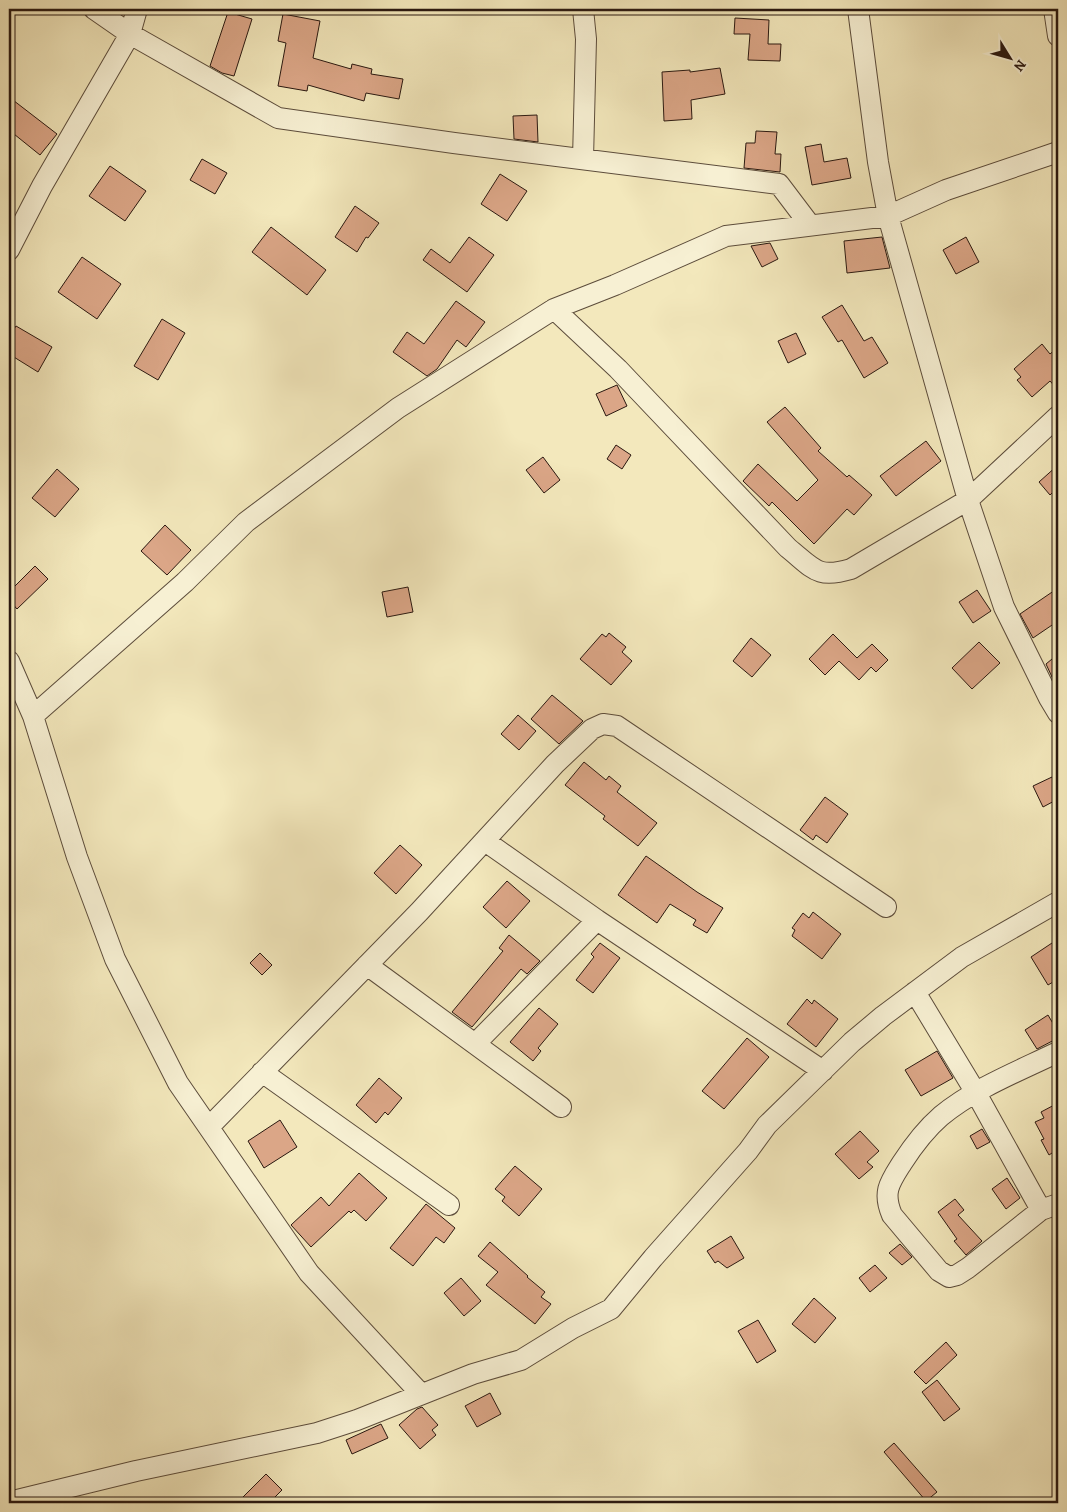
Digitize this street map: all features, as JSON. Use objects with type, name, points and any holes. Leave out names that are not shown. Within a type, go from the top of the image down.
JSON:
[{"type":"street","points":[[94,9],[130,34],[278,118],[779,184],[810,225]]},
{"type":"street","points":[[9,250],[42,186],[130,34],[137,9]]},
{"type":"street","points":[[582,159],[586,39],[583,9]]},
{"type":"street","points":[[858,9],[878,162],[888,216],[968,500],[1004,607],[1058,713]]},
{"type":"street","points":[[1054,9],[1058,36]]},
{"type":"street","points":[[33,716],[185,582],[246,522],[398,408],[554,309],[615,285],[726,236],[888,216],[946,190],[1058,152]]},
{"type":"street","points":[[554,309],[618,369],[788,548],[814,569],[824,573],[833,574],[851,569],[968,500],[1058,416]]},
{"type":"street","points":[[9,661],[33,716],[76,856],[115,959],[178,1083],[309,1273],[421,1394]]},
{"type":"street","points":[[208,1127],[367,965],[555,764],[592,728],[603,724],[617,726],[886,908]]},
{"type":"street","points":[[485,841],[596,920],[823,1071]]},
{"type":"street","points":[[9,1502],[136,1471],[317,1433],[357,1420],[473,1374],[521,1360],[574,1328],[611,1309],[653,1258],[748,1151],[767,1125],[852,1042],[883,1016],[962,958],[1058,902]]},
{"type":"street","points":[[475,1044],[596,920]]},
{"type":"street","points":[[367,965],[561,1107]]},
{"type":"street","points":[[915,992],[976,1093],[1049,1207],[968,1268],[957,1275],[949,1277],[939,1271],[892,1215],[887,1204],[887,1192],[892,1180],[916,1142],[942,1116],[976,1093],[1058,1052]]},
{"type":"street","points":[[262,1072],[449,1205]]},
{"type":"building","points":[[228,12],[252,19],[234,76],[222,73],[210,66]]},
{"type":"building","points":[[283,14],[320,21],[313,58],[351,69],[352,64],[372,69],[371,74],[403,79],[399,99],[366,93],[364,101],[308,85],[307,91],[278,86],[286,43],[278,41]]},
{"type":"building","points":[[735,18],[769,20],[768,44],[781,44],[780,61],[748,60],[750,34],[734,34]]},
{"type":"building","points":[[720,68],[725,94],[691,100],[692,119],[664,121],[662,72],[690,70],[690,72]]},
{"type":"building","points":[[9,97],[57,134],[40,155],[9,130]]},
{"type":"building","points":[[537,115],[538,142],[514,139],[513,116]]},
{"type":"building","points":[[756,131],[777,132],[775,154],[781,154],[780,172],[744,168],[746,143],[755,143]]},
{"type":"building","points":[[821,144],[824,162],[847,158],[851,178],[812,185],[805,147]]},
{"type":"building","points":[[202,159],[227,173],[215,194],[190,180]]},
{"type":"building","points":[[110,166],[146,191],[125,221],[89,196]]},
{"type":"building","points":[[500,174],[527,191],[507,221],[481,204]]},
{"type":"building","points":[[355,206],[379,223],[368,238],[366,237],[357,252],[335,237]]},
{"type":"building","points":[[271,227],[326,270],[307,295],[252,252]]},
{"type":"building","points":[[469,237],[494,255],[467,292],[423,260],[431,249],[450,263]]},
{"type":"building","points":[[882,237],[890,268],[847,273],[844,241]]},
{"type":"building","points":[[966,237],[979,262],[956,274],[943,250]]},
{"type":"building","points":[[770,243],[778,259],[762,267],[751,246]]},
{"type":"building","points":[[82,257],[121,284],[97,319],[58,292]]},
{"type":"building","points":[[456,301],[485,322],[466,347],[457,340],[437,369],[427,376],[393,352],[407,332],[424,344]]},
{"type":"building","points":[[842,305],[864,341],[872,337],[888,363],[864,378],[842,340],[838,342],[822,317]]},
{"type":"building","points":[[162,319],[185,333],[158,380],[134,366]]},
{"type":"building","points":[[9,326],[14,329],[16,326],[52,347],[38,372],[9,354]]},
{"type":"building","points":[[796,333],[806,354],[788,363],[778,341]]},
{"type":"building","points":[[1042,344],[1050,354],[1058,347],[1058,390],[1050,381],[1032,397],[1017,380],[1021,377],[1014,369]]},
{"type":"building","points":[[617,385],[627,406],[606,416],[596,394]]},
{"type":"building","points":[[785,407],[821,448],[818,451],[847,477],[849,475],[872,495],[854,515],[847,509],[814,544],[772,502],[769,506],[743,481],[758,464],[797,501],[818,480],[767,422]]},
{"type":"building","points":[[926,441],[941,461],[896,496],[880,476]]},
{"type":"building","points":[[616,445],[631,455],[622,469],[607,459]]},
{"type":"building","points":[[543,457],[560,480],[544,493],[526,470]]},
{"type":"building","points":[[1058,465],[1058,487],[1050,495],[1039,482]]},
{"type":"building","points":[[57,469],[79,489],[55,517],[32,498]]},
{"type":"building","points":[[165,525],[191,550],[167,575],[141,551]]},
{"type":"building","points":[[35,566],[48,579],[17,609],[9,600],[9,592]]},
{"type":"building","points":[[408,587],[413,612],[387,617],[382,592]]},
{"type":"building","points":[[1058,588],[1058,621],[1033,638],[1020,614]]},
{"type":"building","points":[[977,590],[991,611],[973,623],[959,602]]},
{"type":"building","points":[[609,633],[626,647],[622,652],[632,661],[611,685],[580,659],[602,634],[606,637]]},
{"type":"building","points":[[833,634],[857,658],[872,644],[888,660],[876,672],[871,667],[859,680],[839,661],[825,675],[809,659]]},
{"type":"building","points":[[751,638],[771,655],[752,677],[733,661]]},
{"type":"building","points":[[979,642],[1000,663],[972,689],[952,668]]},
{"type":"building","points":[[1058,654],[1058,690],[1046,664]]},
{"type":"building","points":[[552,695],[583,721],[559,744],[531,719]]},
{"type":"building","points":[[518,715],[536,731],[519,750],[501,734]]},
{"type":"building","points":[[584,762],[606,780],[609,776],[621,786],[617,792],[657,823],[638,846],[603,819],[605,816],[565,785]]},
{"type":"building","points":[[1052,777],[1058,791],[1058,799],[1043,807],[1033,786]]},
{"type":"building","points":[[825,797],[848,814],[827,843],[816,835],[813,840],[800,830]]},
{"type":"building","points":[[400,845],[422,865],[396,894],[374,873]]},
{"type":"building","points":[[646,856],[723,908],[707,933],[693,925],[696,920],[670,904],[657,923],[618,895]]},
{"type":"building","points":[[507,881],[530,901],[506,928],[483,907]]},
{"type":"building","points":[[813,912],[841,934],[822,959],[792,936],[795,930],[792,928],[803,913],[809,918]]},
{"type":"building","points":[[509,935],[540,961],[527,974],[521,969],[472,1027],[452,1012],[503,951],[499,948]]},
{"type":"building","points":[[1058,939],[1058,979],[1048,985],[1031,957]]},
{"type":"building","points":[[600,943],[620,958],[593,993],[576,980],[594,957],[591,954]]},
{"type":"building","points":[[260,953],[272,965],[262,975],[250,963]]},
{"type":"building","points":[[807,999],[812,1004],[814,1000],[838,1019],[816,1047],[787,1024]]},
{"type":"building","points":[[539,1008],[558,1024],[538,1048],[541,1051],[533,1061],[510,1042]]},
{"type":"building","points":[[1048,1015],[1058,1032],[1058,1038],[1037,1049],[1025,1030]]},
{"type":"building","points":[[747,1038],[769,1057],[724,1109],[702,1091]]},
{"type":"building","points":[[937,1051],[953,1078],[921,1096],[905,1070]]},
{"type":"building","points":[[379,1078],[402,1098],[388,1115],[385,1112],[376,1123],[356,1105]]},
{"type":"building","points":[[1058,1103],[1058,1166],[1052,1153],[1049,1155],[1041,1140],[1044,1139],[1035,1122],[1044,1118],[1041,1112]]},
{"type":"building","points":[[280,1120],[297,1147],[264,1168],[248,1141]]},
{"type":"building","points":[[982,1129],[990,1142],[977,1149],[970,1136]]},
{"type":"building","points":[[860,1131],[879,1151],[867,1162],[873,1167],[859,1179],[835,1154]]},
{"type":"building","points":[[515,1166],[542,1189],[519,1216],[502,1201],[505,1197],[495,1189]]},
{"type":"building","points":[[359,1173],[387,1198],[366,1221],[354,1210],[351,1213],[349,1211],[311,1247],[291,1225],[321,1197],[329,1206]]},
{"type":"building","points":[[1007,1178],[1020,1198],[1006,1209],[992,1189]]},
{"type":"building","points":[[955,1199],[964,1210],[958,1215],[982,1241],[966,1255],[954,1241],[957,1239],[938,1212]]},
{"type":"building","points":[[426,1204],[455,1228],[444,1243],[436,1237],[413,1266],[390,1248]]},
{"type":"building","points":[[731,1236],[744,1258],[727,1268],[718,1261],[715,1263],[707,1251]]},
{"type":"building","points":[[490,1242],[545,1292],[541,1297],[551,1304],[535,1324],[486,1285],[498,1272],[478,1256]]},
{"type":"building","points":[[900,1244],[912,1257],[902,1265],[889,1253]]},
{"type":"building","points":[[875,1265],[887,1278],[870,1292],[859,1278]]},
{"type":"building","points":[[461,1278],[481,1301],[464,1316],[444,1293]]},
{"type":"building","points":[[814,1298],[836,1318],[815,1343],[792,1324]]},
{"type":"building","points":[[758,1320],[776,1351],[757,1363],[738,1331]]},
{"type":"building","points":[[946,1342],[957,1355],[926,1384],[914,1372]]},
{"type":"building","points":[[937,1380],[960,1409],[944,1421],[922,1392]]},
{"type":"building","points":[[490,1393],[501,1414],[477,1427],[465,1406]]},
{"type":"building","points":[[422,1407],[438,1425],[432,1430],[436,1435],[420,1449],[399,1425],[417,1409]]},
{"type":"building","points":[[381,1424],[388,1438],[352,1454],[346,1440]]},
{"type":"building","points":[[894,1443],[937,1492],[926,1501],[884,1452]]},
{"type":"building","points":[[266,1474],[282,1490],[269,1503],[237,1503]]}]
